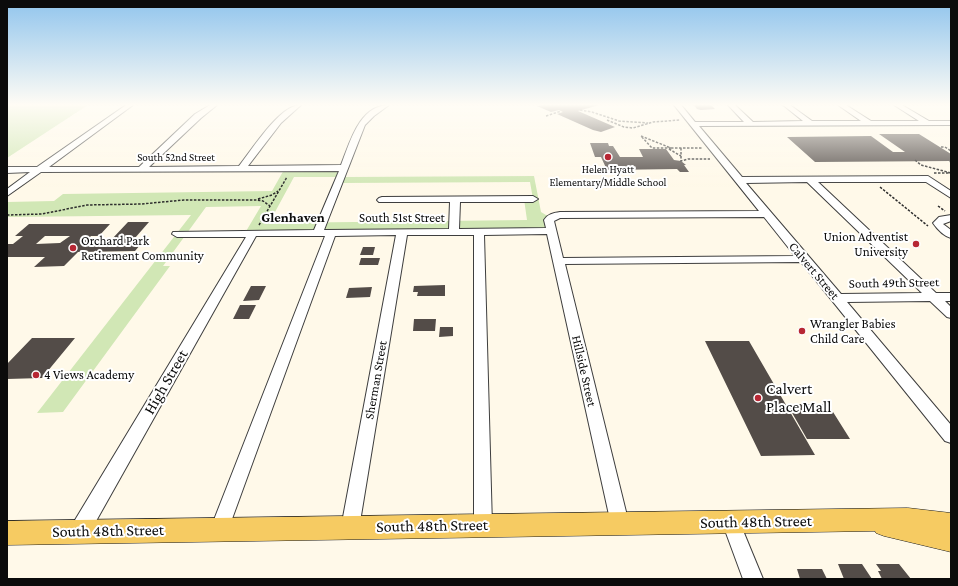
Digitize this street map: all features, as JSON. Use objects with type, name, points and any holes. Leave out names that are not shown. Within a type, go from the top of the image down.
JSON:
[{"type":"main road","name":"South 48th Street","points":[[7,533],[908,519],[951,524]]},
{"type":"main road","name":"South 48th Street","points":[[857,520],[951,540]]},
{"type":"street","points":[[7,193],[92,132]]},
{"type":"street","points":[[141,169],[180,132]]},
{"type":"street","points":[[242,168],[269,132]]},
{"type":"street","points":[[219,530],[325,233],[344,168],[359,132]]},
{"type":"street","name":"Calvert Street","points":[[700,132],[951,436]]},
{"type":"street","name":"South 52nd Street","points":[[7,170],[344,168]]},
{"type":"street","points":[[740,180],[928,179],[951,195]]},
{"type":"street","points":[[810,180],[951,314]]},
{"type":"street","points":[[382,200],[533,199]]},
{"type":"street","points":[[454,232],[455,200]]},
{"type":"street","name":"Hillside Street","points":[[620,524],[549,223],[551,218],[560,215],[767,214]]},
{"type":"street","points":[[951,218],[943,219],[938,223],[951,235]]},
{"type":"street","name":"South 51st Street","points":[[177,234],[255,231],[325,233],[551,231]]},
{"type":"street","name":"High Street","points":[[79,532],[255,231]]},
{"type":"street","name":"Sherman Street","points":[[350,528],[402,232]]},
{"type":"street","points":[[479,232],[483,526]]},
{"type":"street","points":[[558,261],[804,259]]},
{"type":"street","name":"South 49th Street","points":[[837,298],[951,297]]},
{"type":"street","points":[[731,522],[753,579]]},
{"type":"path","points":[[681,156],[670,148],[641,136],[652,148],[670,148],[681,148],[713,148]]},
{"type":"path","points":[[941,147],[945,147],[951,151]]},
{"type":"path","points":[[681,148],[681,161],[688,159],[711,159]]},
{"type":"path","points":[[915,160],[921,164],[951,173]]},
{"type":"path","points":[[255,231],[289,173]]},
{"type":"path","points":[[870,179],[932,230]]},
{"type":"path","points":[[257,200],[279,191]]},
{"type":"path","points":[[7,215],[42,214],[87,205],[142,204],[184,200],[257,200],[263,201],[270,206]]},
{"type":"green space","points":[[7,132],[46,132],[7,158]]},
{"type":"green space","points":[[285,168],[344,168],[341,177],[534,176],[541,212],[551,218],[551,231],[245,233],[261,206],[206,207],[163,266],[170,266],[63,412],[37,413],[191,215],[7,217],[7,202],[54,201],[63,194],[272,191]],"holes":[[[294,177],[340,177],[338,183],[530,182],[533,199],[524,199],[527,220],[269,223]]]},
{"type":"building","points":[[879,134],[919,134],[951,154],[951,161],[815,162],[787,137],[871,136],[893,152],[905,152]]},
{"type":"building","name":"Helen Hyatt Elementary/Middle School","points":[[590,143],[608,143],[609,146],[613,146],[620,157],[643,157],[639,149],[666,149],[674,160],[681,161],[686,165],[684,165],[689,172],[680,172],[677,169],[607,170],[601,157],[595,157]]},
{"type":"building","name":"Orchard Park Retirement Community","points":[[128,222],[149,222],[135,238],[146,238],[135,251],[78,252],[64,266],[34,267],[45,257],[7,257],[7,244],[13,244],[23,236],[15,236],[29,224],[110,224],[99,236],[91,236],[88,239],[112,239]],"holes":[[[45,236],[70,236],[60,243],[36,244]]]},
{"type":"building","points":[[363,247],[375,247],[373,255],[360,255]]},
{"type":"building","points":[[361,258],[380,258],[378,265],[359,265]]},
{"type":"building","points":[[445,285],[445,296],[417,296],[418,292],[413,292],[414,286]]},
{"type":"building","points":[[251,286],[266,286],[259,300],[243,301]]},
{"type":"building","points":[[372,287],[370,297],[346,298],[349,288]]},
{"type":"building","points":[[240,305],[256,305],[249,319],[233,319]]},
{"type":"building","points":[[414,319],[436,319],[435,331],[413,331]]},
{"type":"building","points":[[440,327],[453,327],[453,336],[439,337]]},
{"type":"building","points":[[32,338],[75,338],[42,378],[7,379],[7,364]]},
{"type":"building","name":"Calvert Place Mall","points":[[705,341],[749,341],[815,455],[761,456]]},
{"type":"building","points":[[787,404],[828,404],[850,439],[807,439]]},
{"type":"building","points":[[838,564],[862,564],[872,579],[844,579]]},
{"type":"building","points":[[876,564],[899,564],[911,579],[882,579],[878,571],[881,571]]},
{"type":"building","points":[[797,569],[822,569],[827,579],[800,579]]},
{"type":"place","name":"Helen Hyatt Elementary/Middle School","points":[[608,157]]},
{"type":"place","name":"Union Adventist University","points":[[916,244]]},
{"type":"place","name":"Orchard Park Retirement Community","points":[[73,248]]},
{"type":"place","name":"Wrangler Babies Child Care","points":[[802,331]]},
{"type":"place","name":"4 Views Academy","points":[[36,375]]},
{"type":"place","name":"Calvert Place Mall","points":[[758,398]]},
{"type":"district","name":"Glenhaven","points":[[293,218]]}]
